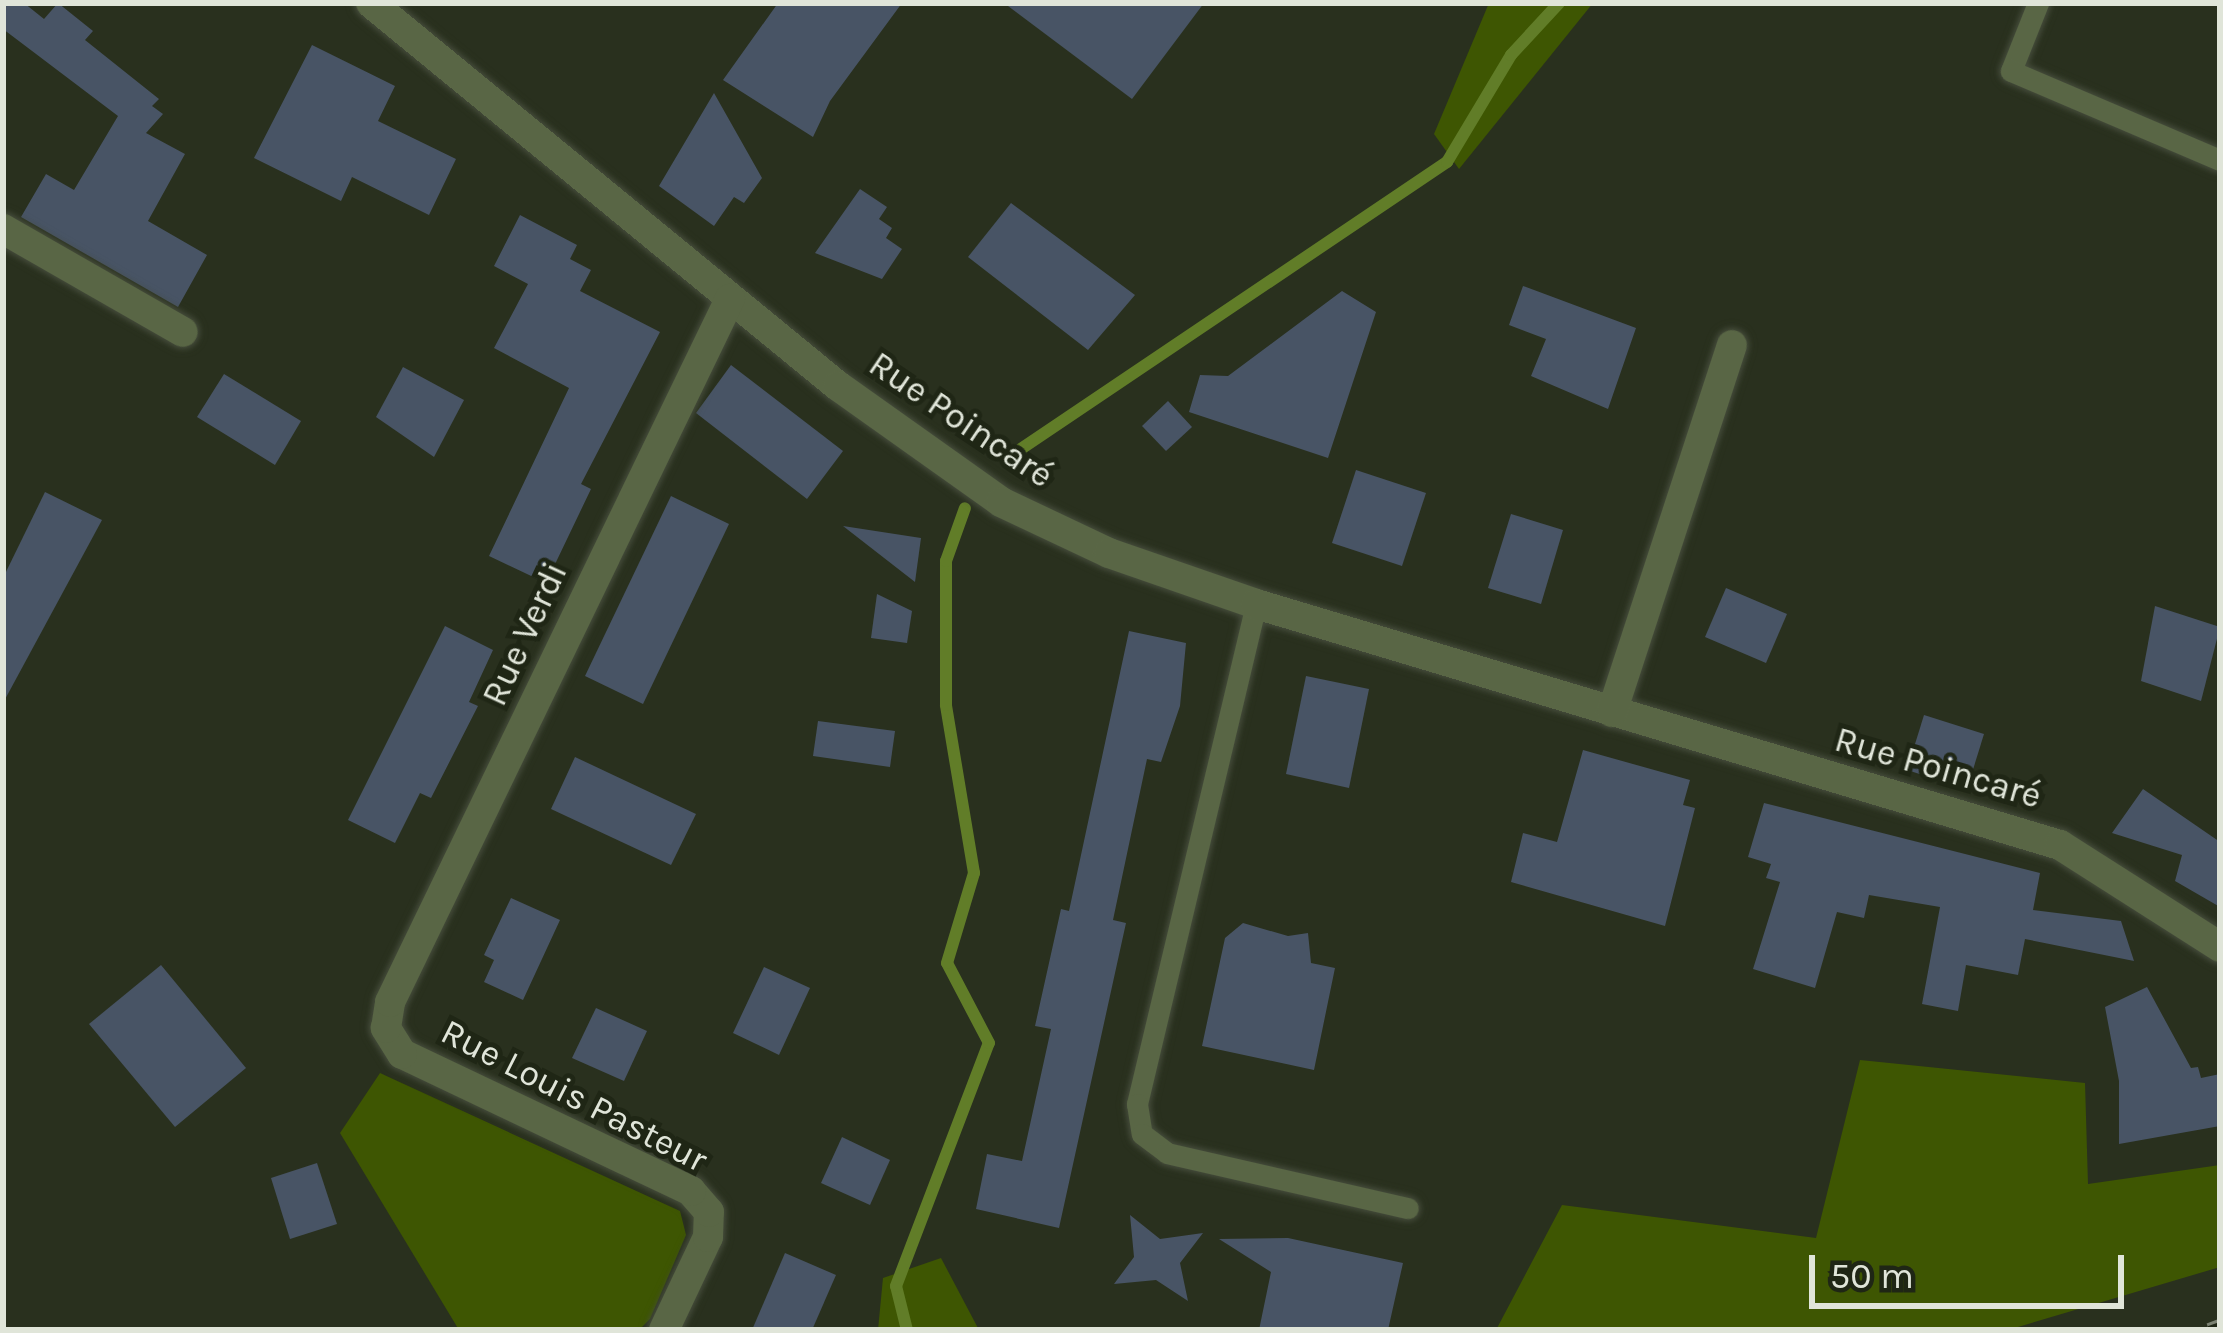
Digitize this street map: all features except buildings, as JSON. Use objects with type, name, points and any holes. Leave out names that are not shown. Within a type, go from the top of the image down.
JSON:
[{"type":"street","name":"Rue Poincaré","points":[[371,3],[730,298],[1001,502],[1109,553],[1256,604],[2060,844],[2220,947]]},
{"type":"street","points":[[3,229],[183,332]]},
{"type":"street","name":"Rue Verdi","points":[[390,1002],[730,298]]},
{"type":"street","points":[[1612,712],[1732,345]]},
{"type":"street","name":"Rue Louis Pasteur","points":[[390,1002],[386,1028],[402,1054],[691,1191],[709,1212],[708,1237],[664,1330]]},
{"type":"lane","points":[[2038,3],[2011,71],[2220,160]]},
{"type":"lane","points":[[1256,604],[1137,1104],[1142,1134],[1167,1153],[1408,1208]]},
{"type":"green space","points":[[1489,3],[1593,3],[1459,169],[1434,134]]},
{"type":"green space","points":[[1860,1060],[2085,1083],[2088,1184],[2220,1165],[2220,1267],[2008,1330],[1496,1330],[1562,1205],[1816,1238]]},
{"type":"green space","points":[[380,1073],[680,1211],[686,1235],[650,1319],[639,1330],[459,1330],[340,1133]]},
{"type":"green space","points":[[941,1258],[979,1330],[878,1330],[883,1278]]},
{"type":"waterway","points":[[1006,459],[1447,162],[1511,55],[1559,3]]},
{"type":"waterway","points":[[907,1330],[896,1286],[989,1043],[947,963],[974,873],[946,705],[946,561],[965,508]]},
{"type":"railway","points":[[2209,1330],[2220,1326]]}]
